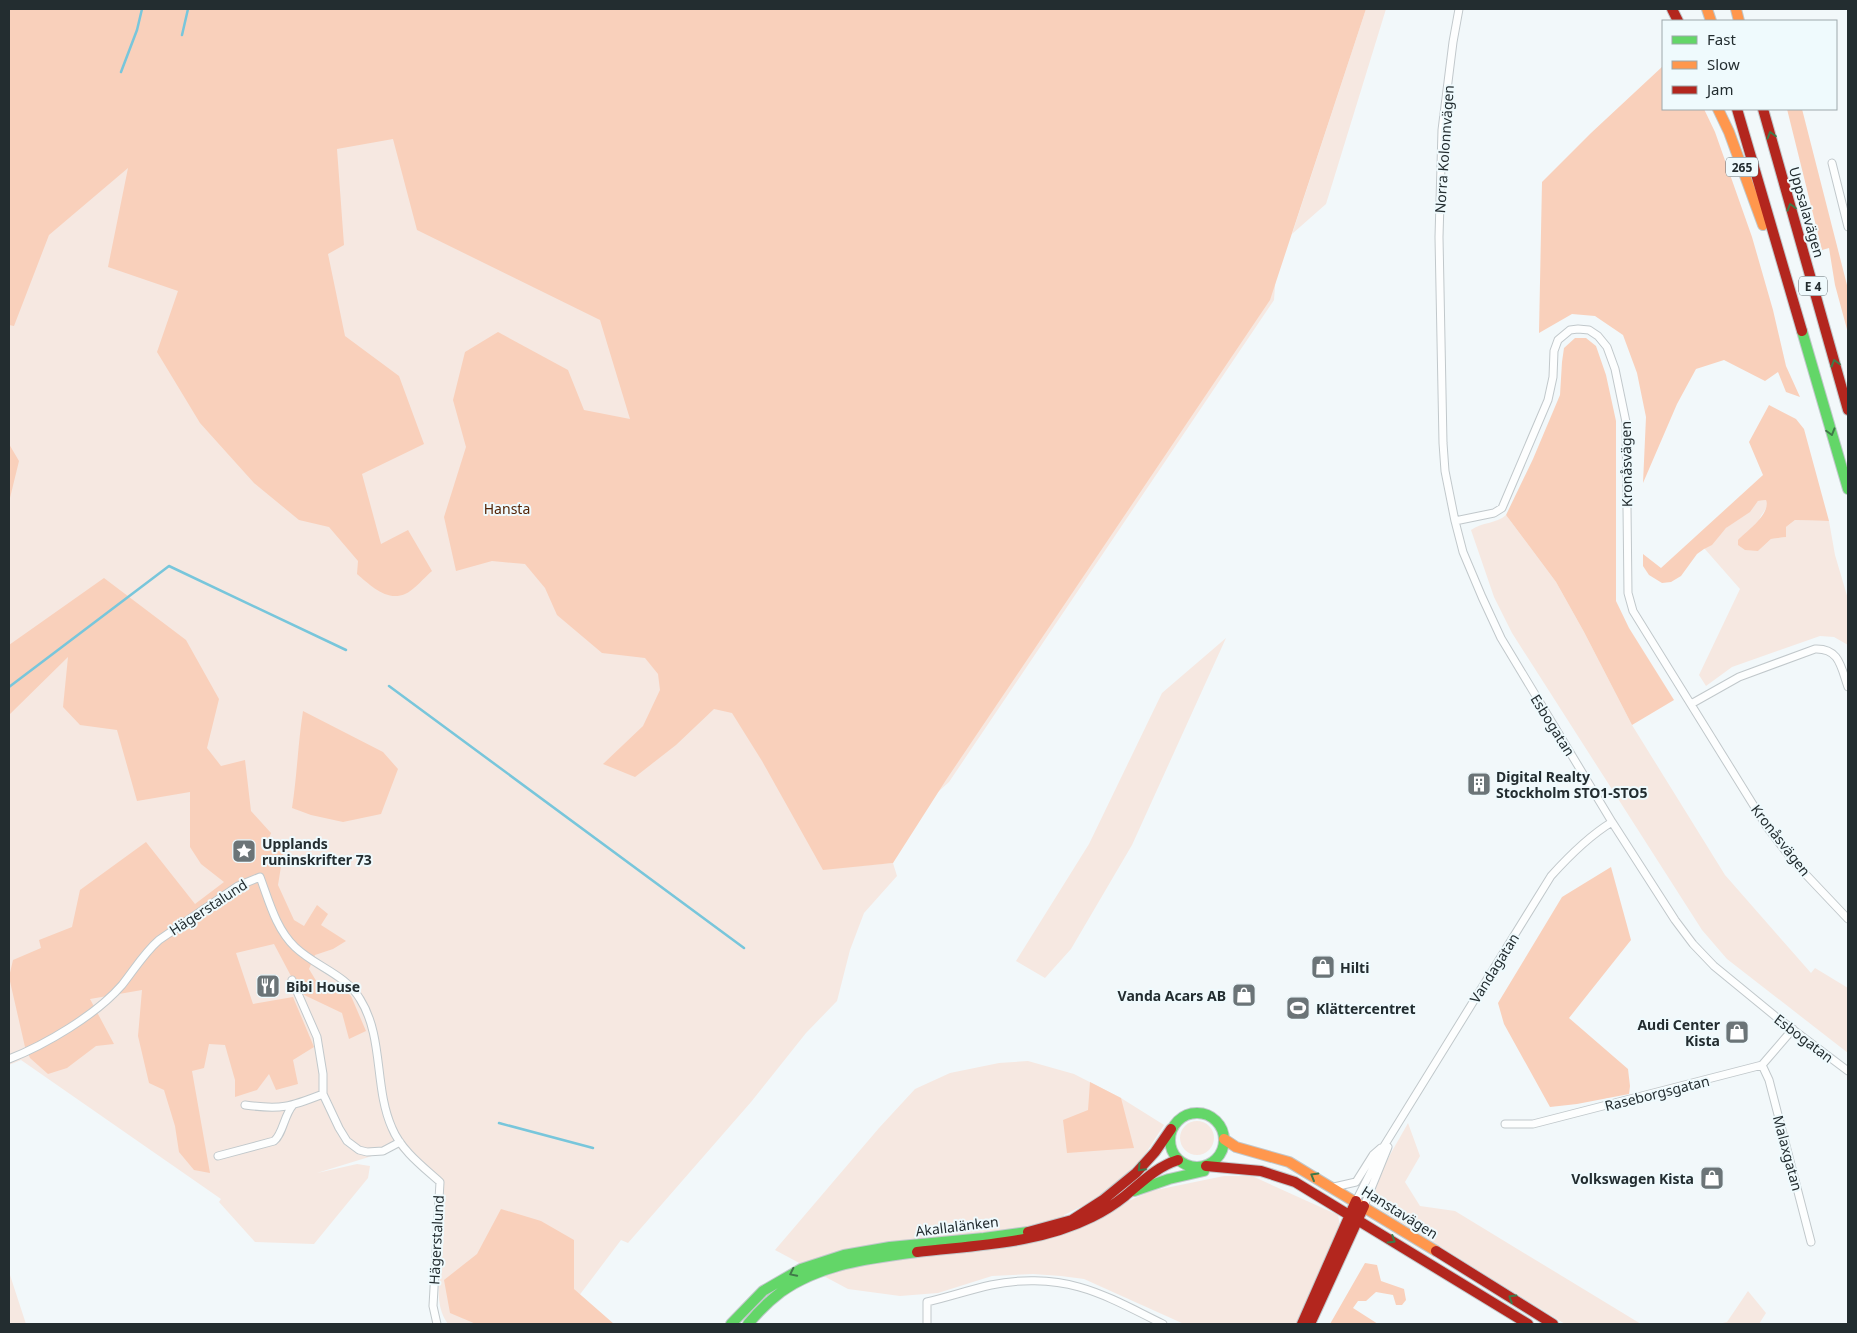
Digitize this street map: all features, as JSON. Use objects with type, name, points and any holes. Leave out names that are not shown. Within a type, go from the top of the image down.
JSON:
[{"type":"main road","name":"265","points":[[1718,110],[1729,132],[1803,335]]},
{"type":"main road","name":"E 4","points":[[1737,110],[1848,489]]},
{"type":"main road","name":"Uppsalavägen","points":[[1763,110],[1848,410]]},
{"type":"main road","points":[[1200,1112],[1214,1118],[1223,1132],[1224,1139],[1220,1156],[1206,1166],[1191,1167],[1178,1160],[1170,1146],[1171,1129],[1175,1123],[1185,1115],[1200,1112]]},
{"type":"main road","name":"Akallalänken","points":[[731,1324],[748,1304],[776,1281],[794,1271],[812,1265],[865,1252],[1039,1229],[1074,1219],[1109,1198],[1137,1172],[1162,1144],[1171,1129]]},
{"type":"main road","name":"Hanstavägen","points":[[1224,1139],[1236,1147],[1289,1162],[1334,1187],[1553,1324]]},
{"type":"main road","name":"Akallalänken","points":[[748,1324],[764,1307],[792,1285],[808,1276],[835,1266],[885,1256],[1014,1241],[1049,1234],[1083,1222],[1129,1193],[1150,1174],[1178,1160]]},
{"type":"main road","name":"Hanstavägen","points":[[1206,1166],[1262,1171],[1296,1182],[1528,1324]]},
{"type":"main road","points":[[1129,1193],[1170,1179],[1225,1167]]},
{"type":"main road","points":[[1302,1324],[1360,1204]]},
{"type":"main road","points":[[1310,1324],[1354,1217]]},
{"type":"street","name":"Norra Kolonnvägen","points":[[1440,289],[1438,237],[1442,130],[1459,9]]},
{"type":"street","points":[[1832,163],[1848,227]]},
{"type":"street","name":"Esbogatan","points":[[1440,289],[1445,471],[1455,521],[1464,552],[1501,638],[1612,822],[1675,920],[1693,944],[1714,966],[1793,1030],[1848,1071]]},
{"type":"street","name":"Kronåsvägen","points":[[1455,521],[1494,513],[1502,508],[1548,400],[1553,377],[1554,351],[1558,340],[1570,330],[1578,329],[1589,330],[1598,336],[1607,347],[1615,369],[1626,422],[1628,593],[1633,611],[1767,827],[1794,862],[1848,919]]},
{"type":"street","points":[[1691,704],[1739,677],[1814,649],[1822,649],[1836,656],[1848,687]]},
{"type":"street","name":"Vandagatan","points":[[1360,1204],[1384,1146],[1551,876],[1601,829],[1612,822]]},
{"type":"street","name":"Hägerstalund","points":[[9,1060],[34,1049],[90,1013],[120,986],[150,948],[159,940],[238,886],[260,877],[279,926],[286,937],[296,948],[344,980],[353,989],[365,1008],[373,1035],[387,1114],[392,1128],[407,1152],[440,1182],[433,1306],[437,1324]]},
{"type":"street","points":[[292,980],[317,1037],[323,1074],[323,1094],[347,1141],[359,1150],[375,1152],[383,1151],[400,1142]]},
{"type":"street","points":[[1762,1065],[1793,1030]]},
{"type":"street","name":"Raseborgsgatan","points":[[1505,1124],[1533,1124],[1762,1065]]},
{"type":"street","name":"Malaxgatan","points":[[1762,1065],[1769,1080],[1811,1242]]},
{"type":"street","points":[[245,1105],[270,1109],[293,1105],[323,1094]]},
{"type":"street","points":[[218,1156],[274,1140],[279,1134],[287,1112],[293,1105]]},
{"type":"street","name":"Vandagatan","points":[[1360,1204],[1394,1130]]},
{"type":"street","name":"Vandagatan","points":[[1334,1187],[1356,1182],[1373,1155],[1384,1146]]},
{"type":"street","points":[[927,1324],[927,1302],[990,1285],[1013,1282],[1048,1282],[1078,1287],[1114,1301],[1163,1324]]},
{"type":"green space","name":"Hansta","points":[[9,9],[1286,141],[1274,300],[949,782],[856,866],[893,863],[897,876],[864,913],[850,950],[837,1001],[806,1033],[751,1102],[628,1243],[621,1240],[572,1305],[595,1324],[448,1324],[440,1306],[439,1297],[439,1278],[443,1248],[444,1185],[421,1171],[398,1148],[317,1173],[357,1164],[370,1166],[368,1178],[314,1244],[255,1242],[219,1202],[221,1199],[21,1060],[9,1065]]},
{"type":"green space","points":[[9,9],[1366,9],[1270,300],[946,780],[893,863],[823,870],[762,761],[732,713],[714,709],[676,745],[635,777],[603,764],[643,726],[660,690],[658,674],[645,658],[602,653],[557,615],[545,588],[525,564],[492,561],[456,571],[444,517],[466,447],[453,400],[465,352],[498,332],[568,370],[584,410],[630,419],[600,320],[417,230],[393,139],[337,149],[344,245],[328,254],[345,336],[399,376],[424,444],[362,474],[381,544],[408,530],[432,571],[405,594],[392,596],[385,594],[367,583],[357,574],[358,561],[329,527],[299,520],[254,483],[200,423],[157,352],[178,291],[108,267],[128,168],[49,235],[14,326],[9,325]]},
{"type":"green space","points":[[1366,9],[1386,9],[1326,204],[1292,234]]},
{"type":"green space","points":[[1662,67],[1662,110],[1704,110],[1715,132],[1752,237],[1773,310],[1786,366],[1800,397],[1786,392],[1778,372],[1765,381],[1724,360],[1696,369],[1677,404],[1643,483],[1646,417],[1637,373],[1623,335],[1595,316],[1572,314],[1539,333],[1542,182]]},
{"type":"green space","points":[[1787,110],[1802,110],[1848,289],[1848,333],[1835,285],[1829,248],[1822,250]]},
{"type":"green space","points":[[1575,338],[1586,338],[1596,346],[1606,375],[1616,421],[1616,601],[1629,628],[1674,700],[1632,725],[1556,582],[1506,515],[1533,459],[1560,395],[1564,348]]},
{"type":"green space","points":[[1769,405],[1796,419],[1804,429],[1829,521],[1795,520],[1786,527],[1786,537],[1771,539],[1758,551],[1745,550],[1738,545],[1738,540],[1762,516],[1767,505],[1766,500],[1758,501],[1750,512],[1726,528],[1712,545],[1697,554],[1681,576],[1671,582],[1662,583],[1649,575],[1643,566],[1643,554],[1661,568],[1763,475],[1749,442]]},
{"type":"green space","points":[[9,444],[19,461],[9,502]]},
{"type":"green space","points":[[1766,500],[1766,508],[1758,525],[1758,551],[1771,539],[1786,537],[1786,527],[1795,520],[1829,521],[1835,555],[1848,599],[1848,645],[1834,637],[1820,636],[1732,667],[1706,686],[1699,675],[1740,589],[1704,548],[1711,544],[1724,530],[1750,510],[1758,501]]},
{"type":"green space","points":[[1506,515],[1556,582],[1632,725],[1725,875],[1811,973],[1815,968],[1848,988],[1848,1053],[1727,959],[1702,930],[1512,633],[1494,597],[1471,530]]},
{"type":"green space","points":[[104,578],[186,640],[219,699],[207,748],[221,766],[245,760],[251,811],[271,833],[267,843],[283,854],[278,885],[294,920],[304,926],[317,905],[328,914],[321,925],[346,941],[333,949],[315,955],[309,969],[321,989],[336,983],[351,996],[366,1031],[349,1039],[342,1013],[300,993],[274,944],[236,953],[253,1004],[293,997],[314,1047],[293,1060],[298,1084],[276,1090],[269,1074],[257,1090],[235,1097],[235,1080],[225,1045],[209,1044],[204,1068],[192,1071],[210,1173],[194,1170],[179,1152],[175,1126],[164,1090],[149,1083],[138,1036],[142,990],[90,999],[114,1044],[96,1046],[67,1068],[48,1074],[30,1058],[25,1047],[9,977],[13,960],[41,948],[39,940],[72,927],[80,890],[146,842],[195,904],[224,882],[201,864],[190,847],[190,792],[137,801],[117,730],[80,725],[63,707],[68,657],[9,715],[9,645]]},
{"type":"green space","points":[[1226,638],[1132,845],[1071,949],[1045,978],[1016,961],[1089,844],[1162,693]]},
{"type":"green space","points":[[303,711],[383,752],[398,769],[381,814],[343,822],[311,815],[292,808]]},
{"type":"green space","points":[[1611,867],[1631,940],[1569,1018],[1628,1069],[1629,1094],[1550,1107],[1504,1024],[1498,1003],[1562,897]]},
{"type":"green space","points":[[1028,1061],[1074,1074],[1121,1098],[1164,1125],[1144,1156],[1113,1187],[1089,1203],[1064,1215],[1067,1232],[1084,1227],[1115,1207],[1151,1191],[1224,1176],[1252,1176],[1338,1215],[1340,1226],[1299,1324],[1184,1324],[1084,1279],[1061,1276],[1033,1274],[992,1276],[938,1293],[900,1296],[848,1289],[775,1250],[879,1128],[915,1089],[950,1073],[999,1063]]},
{"type":"green space","points":[[1090,1082],[1121,1098],[1134,1148],[1067,1153],[1063,1120],[1088,1110]]},
{"type":"green space","points":[[1197,1121],[1204,1122],[1209,1126],[1213,1131],[1213,1145],[1209,1150],[1204,1154],[1197,1155],[1190,1154],[1185,1150],[1181,1145],[1180,1138],[1181,1131],[1185,1126],[1190,1122]]},
{"type":"green space","points":[[1408,1123],[1420,1156],[1405,1182],[1420,1206],[1455,1211],[1641,1324],[1565,1324],[1383,1211],[1376,1194],[1376,1188],[1385,1165]]},
{"type":"green space","points":[[501,1209],[541,1221],[574,1240],[574,1289],[614,1324],[476,1324],[450,1313],[444,1280],[477,1254]]},
{"type":"green space","points":[[1365,1263],[1377,1265],[1381,1281],[1404,1289],[1406,1300],[1402,1305],[1396,1305],[1393,1295],[1376,1292],[1366,1301],[1358,1301],[1353,1308],[1378,1324],[1330,1324]]},
{"type":"green space","points":[[9,1272],[26,1324],[9,1324]]},
{"type":"green space","points":[[1748,1291],[1766,1313],[1759,1324],[1718,1324],[1727,1322]]},
{"type":"waterway","points":[[121,72],[137,30],[142,9]]},
{"type":"waterway","points":[[182,35],[188,9]]},
{"type":"waterway","points":[[9,687],[169,566],[346,650]]},
{"type":"waterway","points":[[389,686],[744,948]]},
{"type":"waterway","points":[[499,1123],[593,1148]]},
{"type":"traffic: fast","points":[[1802,331],[1848,489]]},
{"type":"traffic: fast","points":[[1192,1113],[1202,1113],[1212,1117],[1220,1125],[1224,1140],[1220,1155],[1212,1163],[1202,1167],[1192,1167],[1182,1163],[1174,1155],[1170,1145],[1170,1135],[1174,1125],[1182,1117],[1192,1113]]},
{"type":"traffic: fast","points":[[1134,1191],[1169,1179],[1204,1171]]},
{"type":"traffic: fast","points":[[731,1324],[763,1291],[801,1269],[844,1255],[890,1247],[1028,1232]]},
{"type":"traffic: fast","points":[[748,1324],[781,1292],[796,1282],[812,1275],[864,1260],[917,1252]]},
{"type":"traffic: slow","points":[[1707,9],[1711,20]]},
{"type":"traffic: slow","points":[[1736,9],[1739,20]]},
{"type":"traffic: slow","points":[[1718,110],[1729,132],[1763,225]]},
{"type":"traffic: slow","points":[[1224,1139],[1236,1147],[1289,1162],[1436,1251]]},
{"type":"traffic: jam","points":[[1672,9],[1678,20]]},
{"type":"traffic: jam","points":[[1737,110],[1802,331]]},
{"type":"traffic: jam","points":[[1763,110],[1848,410]]},
{"type":"traffic: jam","points":[[1028,1232],[1072,1220],[1103,1200],[1136,1173],[1155,1152],[1171,1129]]},
{"type":"traffic: jam","points":[[917,1252],[1006,1242],[1050,1233],[1071,1226],[1109,1207],[1156,1171],[1178,1160]]},
{"type":"traffic: jam","points":[[1206,1166],[1261,1171],[1295,1182],[1528,1324]]},
{"type":"traffic: jam","points":[[1302,1324],[1356,1201]]},
{"type":"traffic: jam","points":[[1310,1324],[1364,1206]]},
{"type":"traffic: jam","points":[[1436,1251],[1553,1324]]},
{"type":"place","name":"Digital Realty Stockholm STO1-STO5","points":[[1479,784]]},
{"type":"place","name":"Upplands runinskrifter 73","points":[[244,851]]},
{"type":"place","name":"Hilti","points":[[1323,967]]},
{"type":"place","name":"Bibi House","points":[[268,986]]},
{"type":"place","name":"Vanda Acars AB","points":[[1244,995]]},
{"type":"place","name":"Klättercentret","points":[[1298,1008]]},
{"type":"place","name":"Audi Center Kista","points":[[1737,1032]]},
{"type":"place","name":"Volkswagen Kista","points":[[1712,1178]]}]
